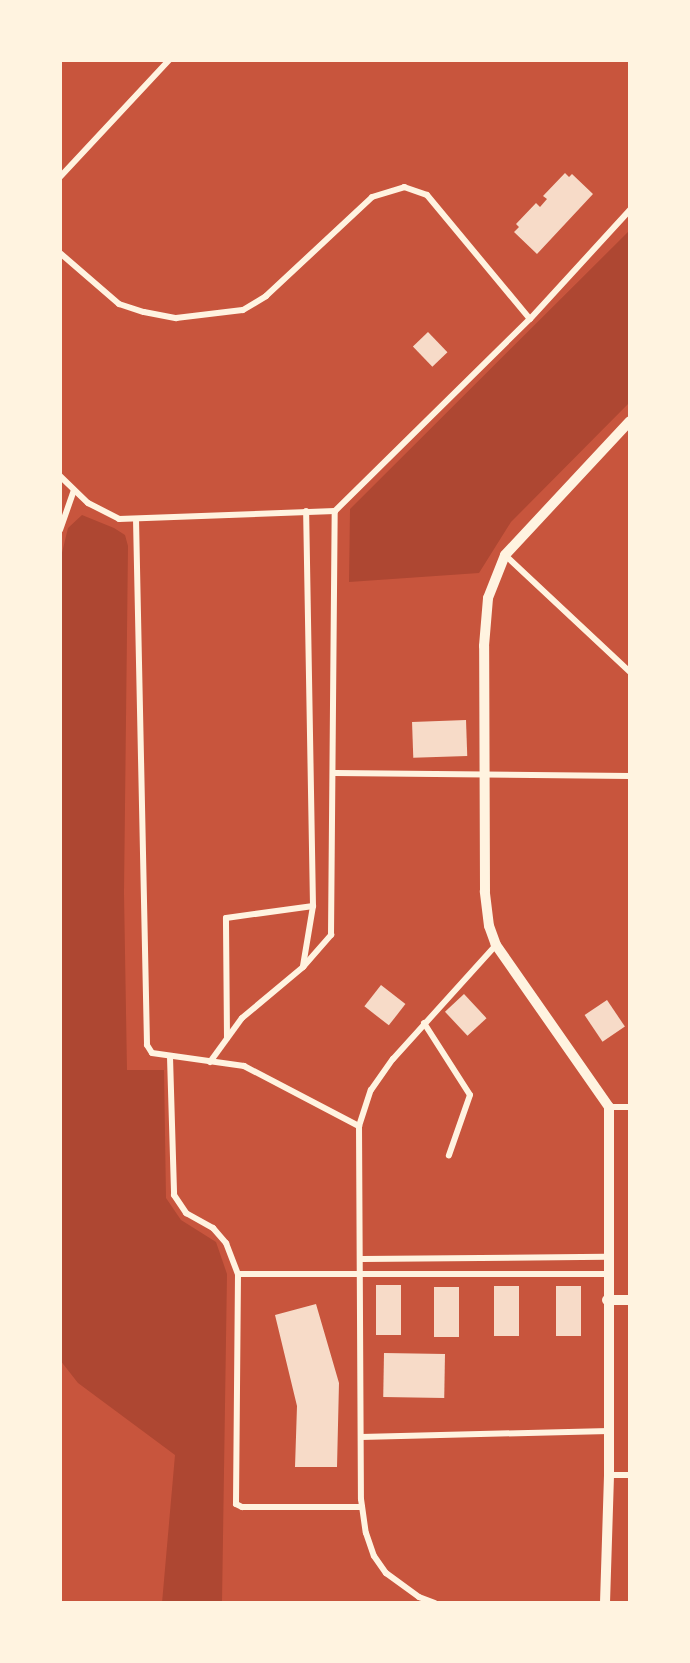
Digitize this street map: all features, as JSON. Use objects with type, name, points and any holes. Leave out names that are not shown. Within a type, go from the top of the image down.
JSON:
[{"type":"street","points":[[60,177],[169,60]]},
{"type":"street","points":[[60,253],[119,304],[144,312],[176,318],[243,310],[267,296],[372,197],[404,187],[427,195],[530,319]]},
{"type":"street","points":[[60,476],[88,503],[119,519],[335,511],[530,319],[630,210]]},
{"type":"street","points":[[605,1603],[609,1475],[606,1257],[609,1107],[496,945],[489,926],[484,891],[487,775],[485,620],[488,598],[505,555],[630,421]]},
{"type":"street","points":[[60,530],[74,490]]},
{"type":"street","points":[[303,967],[313,906],[306,511]]},
{"type":"street","points":[[210,1062],[242,1018],[303,967],[331,935],[335,511]]},
{"type":"street","points":[[136,519],[147,1045],[152,1053],[170,1057],[244,1066],[359,1126]]},
{"type":"street","points":[[505,555],[630,672]]},
{"type":"street","points":[[334,773],[630,776]]},
{"type":"street","points":[[227,1038],[225,918],[313,906]]},
{"type":"street","points":[[435,1603],[418,1600],[386,1573],[374,1556],[362,1507],[362,1259],[359,1126],[371,1090],[424,1023],[496,945]]},
{"type":"street","points":[[424,1023],[470,1095],[449,1155]]},
{"type":"street","points":[[170,1057],[174,1195],[186,1213],[213,1228],[226,1243],[238,1274],[236,1504],[242,1507],[362,1507]]},
{"type":"street","points":[[609,1107],[630,1107]]},
{"type":"street","points":[[362,1259],[606,1257]]},
{"type":"street","points":[[238,1274],[607,1274]]},
{"type":"street","points":[[607,1300],[630,1300]]},
{"type":"street","points":[[361,1437],[609,1431]]},
{"type":"street","points":[[609,1475],[630,1475]]},
{"type":"shaded area","points":[[630,230],[630,402],[511,522],[479,573],[349,582],[350,509]]},
{"type":"shaded area","points":[[82,515],[125,535],[128,546],[124,893],[127,1070],[164,1070],[166,1198],[181,1220],[216,1242],[227,1274],[222,1603],[162,1603],[175,1455],[78,1383],[60,1360],[60,561],[68,528]]},
{"type":"building","points":[[565,173],[569,177],[572,174],[593,194],[537,254],[514,232],[519,227],[516,224],[536,203],[540,207],[547,199],[543,196]]},
{"type":"building","points":[[428,332],[447,352],[432,367],[413,347]]},
{"type":"building","points":[[466,720],[467,756],[413,758],[412,722]]},
{"type":"building","points":[[381,985],[405,1004],[389,1025],[364,1006]]},
{"type":"building","points":[[464,994],[487,1018],[467,1036],[445,1012]]},
{"type":"building","points":[[607,1000],[625,1027],[603,1042],[585,1015]]},
{"type":"building","points":[[376,1285],[401,1285],[401,1335],[376,1335]]},
{"type":"building","points":[[494,1286],[519,1286],[519,1336],[494,1336]]},
{"type":"building","points":[[556,1286],[581,1286],[581,1336],[556,1336]]},
{"type":"building","points":[[434,1287],[459,1287],[459,1337],[434,1337]]},
{"type":"building","points":[[316,1304],[339,1383],[337,1467],[295,1467],[297,1406],[275,1315]]},
{"type":"building","points":[[384,1353],[445,1354],[444,1398],[383,1397]]}]
